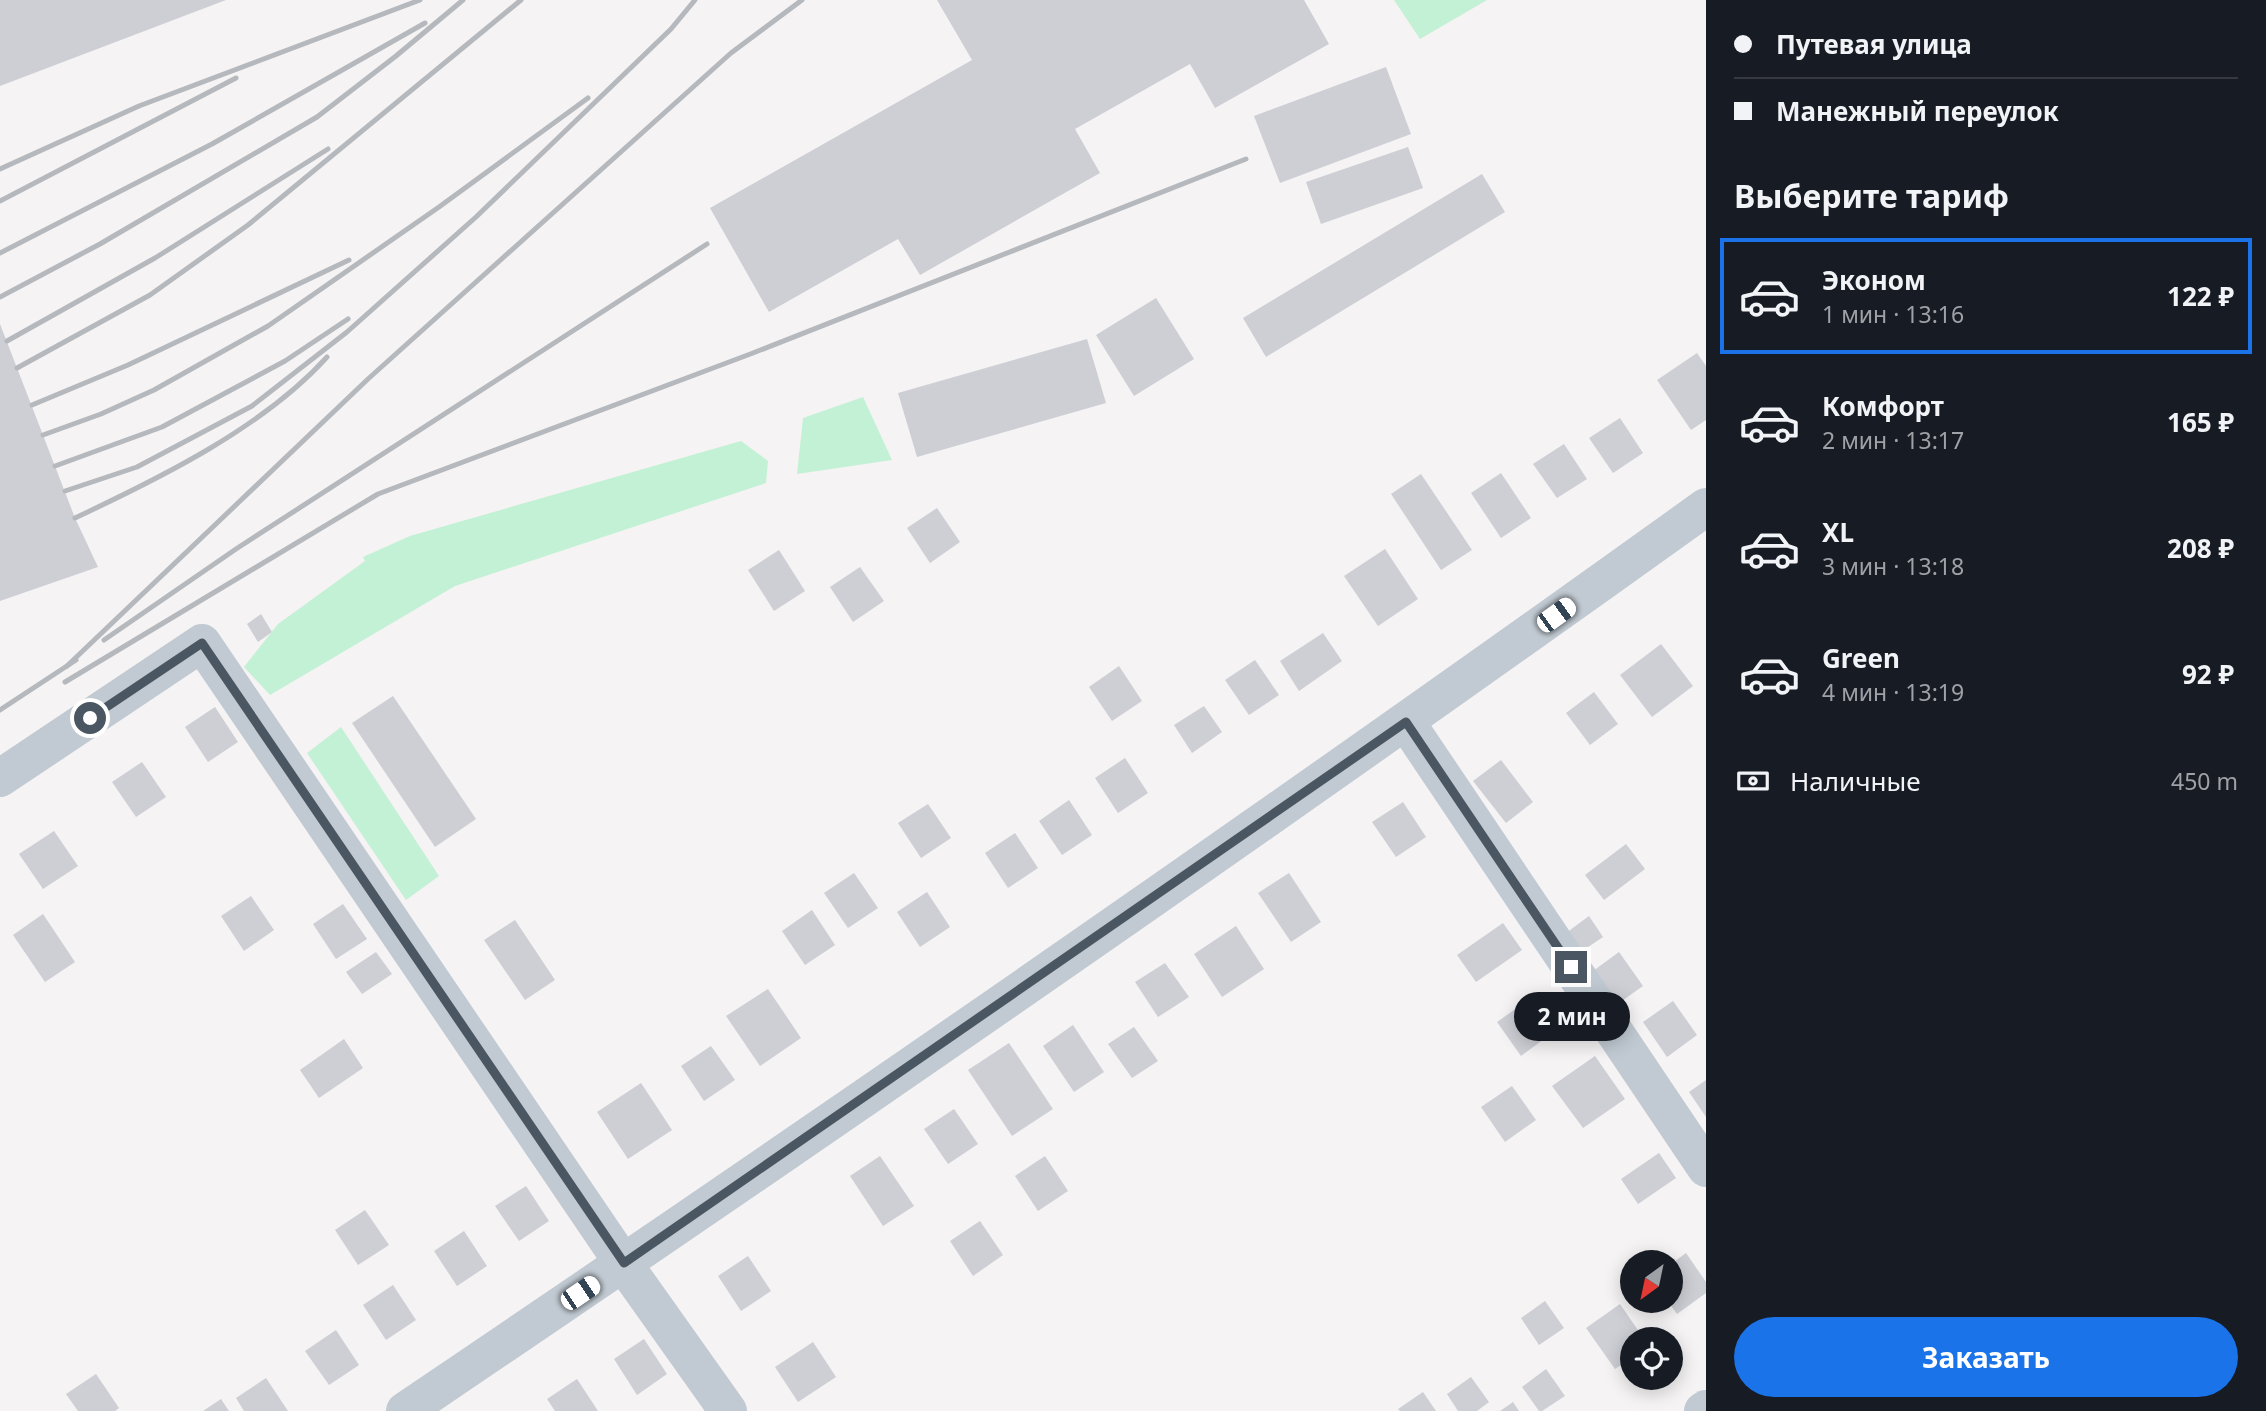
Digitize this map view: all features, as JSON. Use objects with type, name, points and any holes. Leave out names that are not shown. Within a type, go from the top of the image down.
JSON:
[{"type":"street","points":[[405,1411],[624,1263],[1406,722],[1706,507]]},
{"type":"street","points":[[0,778],[202,643],[624,1263],[729,1411]]},
{"type":"street","points":[[1406,722],[1706,1168]]},
{"type":"green space","points":[[1394,0],[1487,0],[1420,39]]},
{"type":"green space","points":[[863,397],[892,460],[797,474],[803,418]]},
{"type":"green space","points":[[741,441],[768,461],[766,483],[455,586],[270,695],[244,667],[278,624],[365,561],[363,557],[410,536]]},
{"type":"green space","points":[[341,727],[439,876],[406,900],[307,753]]},
{"type":"building","points":[[0,0],[226,0],[0,86]]},
{"type":"building","points":[[937,0],[1304,0],[1329,44],[1215,108],[1190,64],[1075,129],[1100,173],[920,275],[898,239],[769,312],[710,208],[972,60]]},
{"type":"building","points":[[1386,67],[1411,134],[1280,183],[1254,116]]},
{"type":"building","points":[[1408,147],[1423,188],[1321,224],[1306,182]]},
{"type":"building","points":[[1482,174],[1505,212],[1266,357],[1243,318]]},
{"type":"building","points":[[1156,298],[1194,359],[1134,396],[1096,335]]},
{"type":"building","points":[[0,324],[75,518],[98,567],[0,601]]},
{"type":"building","points":[[1087,339],[1106,403],[917,457],[898,393]]},
{"type":"building","points":[[1697,353],[1706,366],[1706,420],[1691,430],[1657,380]]},
{"type":"building","points":[[1620,418],[1643,453],[1613,473],[1589,438]]},
{"type":"building","points":[[1564,444],[1587,479],[1557,498],[1533,464]]},
{"type":"building","points":[[1501,473],[1531,518],[1501,538],[1471,493]]},
{"type":"building","points":[[1421,474],[1472,550],[1441,570],[1391,494]]},
{"type":"building","points":[[937,508],[960,542],[930,563],[907,528]]},
{"type":"building","points":[[1385,549],[1418,599],[1378,626],[1344,576]]},
{"type":"building","points":[[779,550],[805,591],[774,611],[748,570]]},
{"type":"building","points":[[860,567],[884,601],[853,622],[830,587]]},
{"type":"building","points":[[261,614],[272,632],[258,642],[247,624]]},
{"type":"building","points":[[1323,633],[1342,661],[1299,691],[1280,661]]},
{"type":"building","points":[[1661,644],[1693,686],[1652,717],[1620,675]]},
{"type":"building","points":[[1255,660],[1279,695],[1249,715],[1225,680]]},
{"type":"building","points":[[1119,666],[1142,701],[1112,721],[1089,687]]},
{"type":"building","points":[[1594,692],[1618,724],[1590,745],[1566,713]]},
{"type":"building","points":[[393,696],[476,819],[435,847],[352,723]]},
{"type":"building","points":[[1204,706],[1222,732],[1192,753],[1174,725]]},
{"type":"building","points":[[215,707],[238,742],[208,762],[185,727]]},
{"type":"building","points":[[1125,758],[1148,793],[1118,813],[1095,778]]},
{"type":"building","points":[[1501,760],[1533,802],[1506,823],[1473,781]]},
{"type":"building","points":[[142,762],[166,797],[136,817],[112,782]]},
{"type":"building","points":[[1069,800],[1092,835],[1062,855],[1039,821]]},
{"type":"building","points":[[1403,802],[1426,837],[1396,857],[1372,822]]},
{"type":"building","points":[[928,804],[951,838],[921,858],[898,823]]},
{"type":"building","points":[[54,831],[78,866],[43,889],[19,854]]},
{"type":"building","points":[[1015,833],[1038,868],[1008,888],[985,853]]},
{"type":"building","points":[[1626,844],[1645,869],[1604,900],[1585,875]]},
{"type":"building","points":[[854,873],[878,908],[848,928],[824,893]]},
{"type":"building","points":[[1289,873],[1321,922],[1291,942],[1258,893]]},
{"type":"building","points":[[927,892],[950,927],[920,947],[897,912]]},
{"type":"building","points":[[251,896],[274,930],[244,951],[221,916]]},
{"type":"building","points":[[343,904],[367,939],[336,959],[313,924]]},
{"type":"building","points":[[812,910],[835,945],[805,965],[782,931]]},
{"type":"building","points":[[43,914],[75,962],[45,982],[13,935]]},
{"type":"building","points":[[1589,916],[1603,937],[1576,955],[1562,936]]},
{"type":"building","points":[[515,920],[555,980],[525,1000],[484,940]]},
{"type":"building","points":[[1503,923],[1522,950],[1476,982],[1457,955]]},
{"type":"building","points":[[1236,926],[1264,969],[1222,997],[1194,954]]},
{"type":"building","points":[[376,952],[392,974],[362,994],[346,972]]},
{"type":"building","points":[[1619,952],[1643,986],[1612,1008],[1589,974]]},
{"type":"building","points":[[1165,963],[1189,997],[1158,1017],[1135,982]]},
{"type":"building","points":[[768,989],[801,1038],[760,1066],[726,1016]]},
{"type":"building","points":[[1528,1000],[1551,1034],[1521,1056],[1497,1022]]},
{"type":"building","points":[[1673,1001],[1697,1035],[1667,1057],[1643,1022]]},
{"type":"building","points":[[1073,1025],[1104,1072],[1074,1092],[1043,1046]]},
{"type":"building","points":[[1134,1027],[1158,1061],[1132,1078],[1108,1044]]},
{"type":"building","points":[[344,1039],[363,1068],[319,1098],[300,1070]]},
{"type":"building","points":[[1009,1043],[1053,1109],[1012,1136],[968,1070]]},
{"type":"building","points":[[711,1046],[735,1080],[704,1101],[681,1066]]},
{"type":"building","points":[[1595,1056],[1625,1099],[1583,1128],[1552,1086]]},
{"type":"building","points":[[1706,1080],[1706,1117],[1689,1092]]},
{"type":"building","points":[[641,1083],[672,1130],[628,1159],[597,1112]]},
{"type":"building","points":[[1512,1086],[1536,1120],[1505,1142],[1481,1107]]},
{"type":"building","points":[[954,1109],[978,1144],[948,1164],[924,1129]]},
{"type":"building","points":[[1659,1153],[1676,1178],[1638,1204],[1621,1179]]},
{"type":"building","points":[[880,1156],[914,1206],[883,1226],[850,1176]]},
{"type":"building","points":[[1045,1156],[1068,1191],[1038,1211],[1015,1176]]},
{"type":"building","points":[[526,1186],[549,1221],[519,1241],[495,1206]]},
{"type":"building","points":[[365,1210],[389,1245],[358,1265],[335,1230]]},
{"type":"building","points":[[980,1221],[1003,1255],[973,1276],[950,1241]]},
{"type":"building","points":[[464,1231],[487,1266],[457,1286],[434,1251]]},
{"type":"building","points":[[1686,1253],[1706,1282],[1706,1293],[1684,1309]]},
{"type":"building","points":[[748,1256],[771,1291],[741,1311],[718,1276]]},
{"type":"building","points":[[393,1285],[416,1320],[386,1340],[363,1305]]},
{"type":"building","points":[[1545,1301],[1564,1328],[1539,1345],[1521,1318]]},
{"type":"building","points":[[1620,1304],[1620,1313],[1626,1313],[1636,1327],[1620,1327],[1620,1366],[1615,1369],[1586,1328]]},
{"type":"building","points":[[336,1330],[359,1365],[329,1385],[305,1351]]},
{"type":"building","points":[[644,1339],[667,1374],[637,1395],[614,1359]]},
{"type":"building","points":[[813,1342],[836,1377],[798,1402],[775,1367]]},
{"type":"building","points":[[1546,1369],[1565,1396],[1539,1411],[1522,1387]]},
{"type":"building","points":[[96,1374],[119,1408],[115,1411],[78,1411],[66,1394]]},
{"type":"building","points":[[1471,1377],[1489,1402],[1477,1411],[1458,1411],[1447,1394]]},
{"type":"building","points":[[266,1378],[288,1411],[244,1411],[236,1398]]},
{"type":"building","points":[[577,1379],[598,1411],[555,1411],[547,1399]]},
{"type":"building","points":[[1423,1392],[1436,1411],[1398,1409]]},
{"type":"building","points":[[221,1399],[229,1411],[203,1411]]},
{"type":"building","points":[[1513,1402],[1519,1411],[1500,1411]]},
{"type":"railway","points":[[0,169],[139,106],[420,0]]},
{"type":"railway","points":[[0,297],[100,244],[317,117],[463,0]]},
{"type":"railway","points":[[17,368],[150,295],[248,225],[521,0]]},
{"type":"railway","points":[[65,491],[137,467],[252,406],[347,332],[476,217],[671,29],[695,0]]},
{"type":"railway","points":[[67,666],[368,379],[731,53],[802,0]]},
{"type":"railway","points":[[0,253],[212,144],[425,23]]},
{"type":"railway","points":[[0,201],[236,78]]},
{"type":"railway","points":[[43,435],[101,414],[154,390],[268,326],[439,207],[588,98]]},
{"type":"railway","points":[[7,341],[155,258],[328,149]]},
{"type":"railway","points":[[65,682],[378,494],[753,353],[1246,159]]},
{"type":"railway","points":[[104,640],[236,549],[707,244]]},
{"type":"railway","points":[[32,405],[128,365],[349,260]]},
{"type":"railway","points":[[55,466],[162,427],[285,361],[348,319]]},
{"type":"railway","points":[[75,518],[175,468],[242,428],[302,382],[327,357]]},
{"type":"railway","points":[[0,710],[76,660]]},
{"type":"route","points":[[90,718],[202,643],[624,1263],[1406,722],[1571,967]]}]
